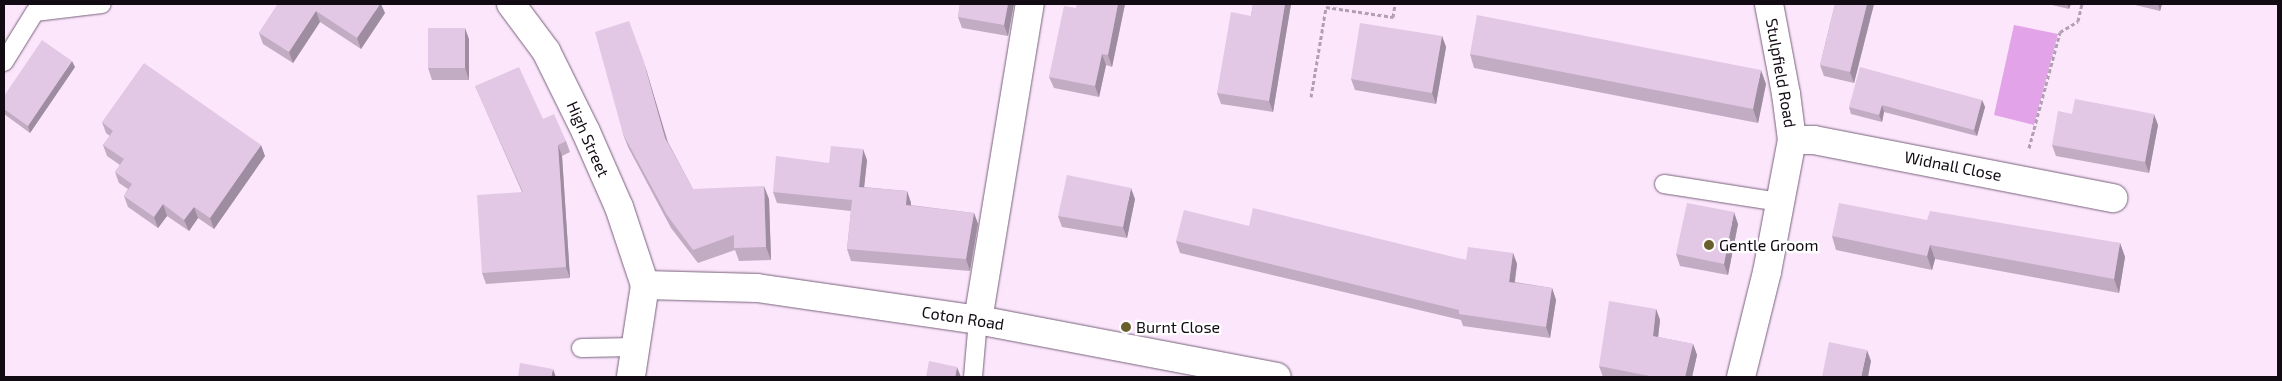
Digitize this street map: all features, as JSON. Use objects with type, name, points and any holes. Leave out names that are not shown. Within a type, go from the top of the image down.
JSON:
[{"type":"street","name":"High Street","points":[[511,4],[546,51],[586,132],[618,208],[645,285]]},
{"type":"street","points":[[978,320],[1030,4]]},
{"type":"street","name":"Stulpfield Road","points":[[1741,377],[1766,272],[1792,140],[1786,94],[1769,4]]},
{"type":"street","name":"Widnall Close","points":[[1792,140],[1814,140],[2113,198]]},
{"type":"street","name":"Coton Road","points":[[645,285],[757,288],[978,320],[1277,377]]},
{"type":"street","points":[[631,377],[645,285]]},
{"type":"lane","points":[[4,62],[35,12],[102,4]]},
{"type":"lane","points":[[1664,184],[1779,202]]},
{"type":"lane","points":[[973,377],[978,320]]},
{"type":"lane","points":[[580,348],[637,346]]},
{"type":"path","points":[[1311,97],[1326,7],[1393,17],[1396,4]]},
{"type":"path","points":[[2021,179],[2060,32],[2078,21],[2082,4]]},
{"type":"shaded area","points":[[2014,25],[2058,34],[2034,125],[1994,115]]},
{"type":"building","points":[[278,4],[380,4],[357,38],[316,11],[289,52],[259,33]]},
{"type":"building","points":[[960,4],[1008,4],[1004,25],[958,17]]},
{"type":"building","points":[[1077,4],[1118,4],[1108,55],[1102,54],[1095,86],[1049,77],[1064,6],[1076,8]]},
{"type":"building","points":[[1253,4],[1285,4],[1269,101],[1217,93],[1231,12],[1251,16]]},
{"type":"building","points":[[1835,4],[1867,4],[1850,72],[1820,65]]},
{"type":"building","points":[[1477,15],[1761,70],[1753,109],[1470,54]]},
{"type":"building","points":[[629,21],[642,56],[665,138],[693,189],[764,186],[766,247],[734,248],[734,235],[693,250],[667,215],[623,134],[595,32]]},
{"type":"building","points":[[1360,23],[1442,36],[1432,93],[1351,79]]},
{"type":"building","points":[[428,28],[465,28],[465,68],[428,68]]},
{"type":"building","points":[[42,40],[72,61],[28,126],[4,109],[4,96]]},
{"type":"building","points":[[144,63],[261,145],[210,218],[194,207],[184,220],[163,204],[154,217],[124,196],[132,184],[115,172],[124,159],[103,145],[113,131],[102,122]]},
{"type":"building","points":[[519,67],[543,119],[554,114],[566,141],[558,145],[566,267],[482,273],[477,195],[523,192],[475,86]]},
{"type":"building","points":[[1860,67],[1982,100],[1974,130],[1882,105],[1879,115],[1849,107]]},
{"type":"building","points":[[2075,99],[2154,114],[2145,162],[2052,145],[2058,111],[2072,114]]},
{"type":"building","points":[[831,146],[863,149],[859,187],[907,191],[906,205],[974,213],[966,259],[847,249],[852,200],[773,192],[776,156],[829,163]]},
{"type":"building","points":[[1067,175],[1131,188],[1123,227],[1058,216]]},
{"type":"building","points":[[1687,203],[1734,212],[1724,264],[1676,254]]},
{"type":"building","points":[[1839,203],[1927,220],[1930,211],[2120,243],[2114,279],[1930,245],[1927,256],[1832,236]]},
{"type":"building","points":[[1253,208],[1466,260],[1468,247],[1513,253],[1509,282],[1552,288],[1546,327],[1459,314],[1459,310],[1176,241],[1184,210],[1249,226]]},
{"type":"building","points":[[1609,301],[1656,309],[1653,336],[1693,344],[1685,377],[1655,377],[1599,366]]},
{"type":"building","points":[[1829,342],[1867,350],[1861,377],[1822,377]]},
{"type":"building","points":[[929,361],[957,367],[955,377],[926,377]]},
{"type":"building","points":[[520,363],[553,369],[551,377],[518,377]]},
{"type":"place","name":"Gentle Groom","points":[[1709,245]]},
{"type":"place","name":"Burnt Close","points":[[1126,327]]}]
